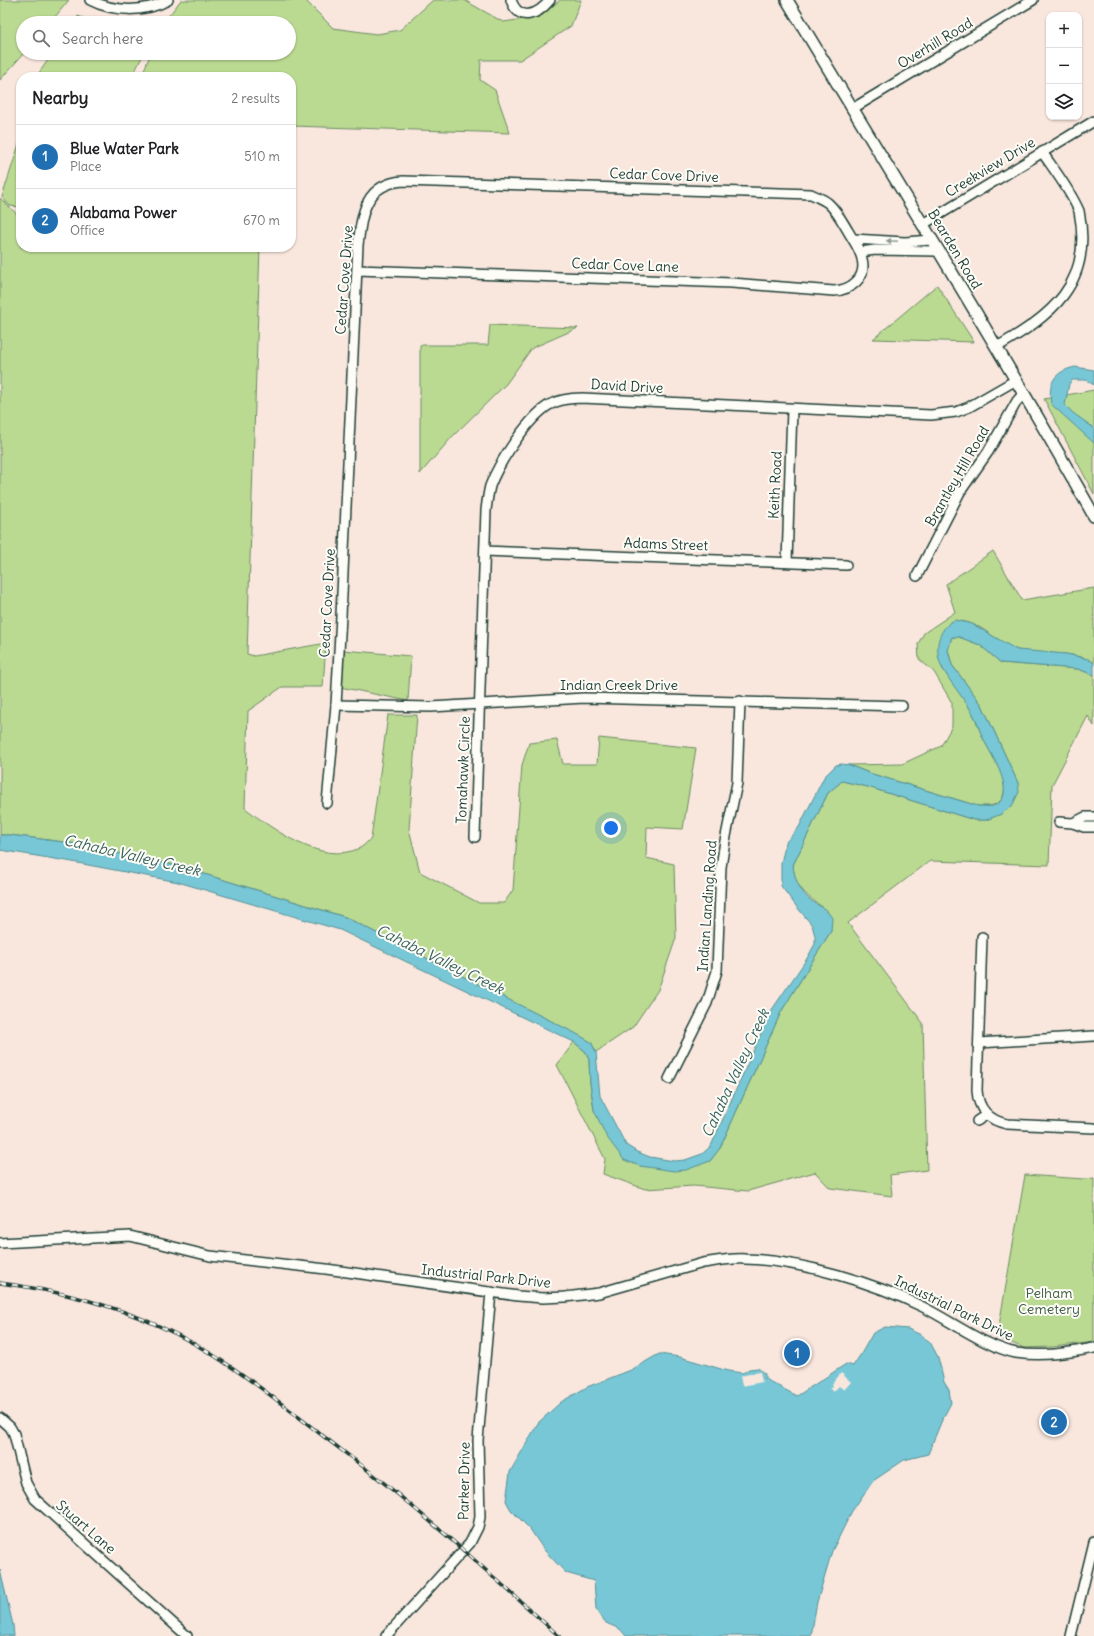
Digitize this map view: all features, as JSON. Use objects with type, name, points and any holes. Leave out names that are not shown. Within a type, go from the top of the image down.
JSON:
[{"type":"street","points":[[90,0],[110,8],[125,9],[149,7],[168,0]]},
{"type":"street","points":[[511,0],[515,9],[529,14],[539,11],[550,0]]},
{"type":"street","name":"Bearden Road","points":[[786,0],[997,347],[1094,516]]},
{"type":"street","name":"Overhill Road","points":[[852,109],[1032,0]]},
{"type":"street","name":"Creekview Drive","points":[[922,225],[1094,121]]},
{"type":"street","points":[[997,347],[1050,314],[1063,304],[1074,292],[1080,282],[1085,267],[1087,241],[1079,211],[1042,152]]},
{"type":"street","name":"Cedar Cove Drive","points":[[328,803],[336,705],[357,270],[360,234],[369,199],[374,192],[388,183],[403,181],[811,194],[822,199],[833,209],[860,252]]},
{"type":"street","points":[[853,239],[905,242],[931,240]]},
{"type":"street","points":[[860,252],[876,250],[938,250]]},
{"type":"street","name":"Cedar Cove Lane","points":[[357,270],[732,283],[834,291],[850,287],[858,281],[862,272],[863,264],[860,252]]},
{"type":"street","name":"David Drive","points":[[478,704],[488,493],[495,473],[532,418],[550,404],[570,398],[582,398],[792,409],[941,414],[956,412],[969,407],[1016,380]]},
{"type":"street","name":"Brantley Hill Road","points":[[917,576],[960,492],[988,452],[1017,401],[1024,393]]},
{"type":"street","name":"Keith Road","points":[[787,562],[792,409]]},
{"type":"street","name":"Adams Street","points":[[485,551],[846,565]]},
{"type":"street","name":"Indian Creek Drive","points":[[336,705],[431,707],[584,698],[902,706]]},
{"type":"street","name":"Indian Landing Road","points":[[669,1079],[707,1003],[717,971],[721,867],[737,783],[740,701]]},
{"type":"street","name":"Tomahawk Circle","points":[[475,837],[478,704]]},
{"type":"street","points":[[1073,823],[1085,817],[1094,817]]},
{"type":"street","points":[[1059,822],[1073,823],[1084,827],[1094,827]]},
{"type":"street","points":[[982,937],[977,1098],[979,1104],[986,1114],[995,1121],[1007,1124],[1094,1128]]},
{"type":"street","points":[[979,1042],[1094,1036]]},
{"type":"street","points":[[977,1121],[986,1114]]},
{"type":"street","name":"Industrial Park Drive","points":[[0,1243],[130,1236],[210,1256],[326,1269],[543,1298],[584,1296],[638,1283],[703,1263],[732,1259],[758,1260],[819,1270],[891,1292],[924,1307],[977,1337],[1010,1351],[1046,1355],[1094,1348]]},
{"type":"street","name":"Parker Drive","points":[[386,1636],[470,1543],[478,1527],[480,1517],[479,1433],[491,1292]]},
{"type":"street","name":"Stuart Lane","points":[[0,1418],[10,1427],[14,1434],[26,1483],[35,1499],[187,1636]]},
{"type":"street","points":[[1071,1636],[1094,1542]]},
{"type":"green space","points":[[0,0],[69,0],[56,16],[16,16],[16,60],[18,60],[0,80]]},
{"type":"green space","points":[[181,0],[305,0],[333,28],[377,34],[400,30],[433,0],[464,0],[503,22],[540,17],[560,0],[581,0],[571,26],[520,60],[481,60],[480,80],[495,90],[510,133],[296,126],[296,72],[143,72],[148,60],[296,60],[296,16],[168,16]]},
{"type":"green space","points":[[48,60],[140,60],[134,72],[40,72]]},
{"type":"green space","points":[[16,154],[16,207],[10,206],[2,197]]},
{"type":"green space","points":[[0,198],[16,213],[16,252],[260,252],[247,654],[254,656],[326,643],[323,687],[282,687],[248,711],[245,808],[284,835],[315,849],[330,852],[345,852],[360,848],[371,838],[388,715],[417,715],[409,829],[420,872],[479,903],[504,903],[513,890],[522,765],[529,743],[557,740],[563,764],[597,764],[599,738],[696,748],[683,829],[647,827],[646,858],[674,864],[676,938],[658,990],[633,1027],[596,1052],[591,1042],[345,917],[178,866],[71,843],[0,835]]},
{"type":"green space","points":[[937,285],[974,342],[873,339]]},
{"type":"green space","points":[[490,325],[578,328],[532,348],[506,384],[452,437],[420,474],[420,345],[488,345]]},
{"type":"green space","points":[[1094,390],[1094,494],[1044,399]]},
{"type":"green space","points":[[993,551],[1022,600],[1094,588],[1094,663],[1067,654],[1028,652],[1014,649],[973,624],[961,621],[949,623],[942,668],[970,708],[982,736],[998,766],[1004,782],[1003,796],[1001,800],[993,805],[978,806],[869,773],[849,765],[902,764],[941,746],[952,726],[952,703],[934,672],[919,659],[918,644],[924,633],[955,612],[946,584]]},
{"type":"green space","points":[[952,637],[959,637],[980,645],[1001,663],[1078,669],[1094,675],[1094,726],[1088,716],[1052,785],[1049,865],[930,861],[848,923],[923,1023],[927,1170],[890,1175],[892,1196],[830,1188],[815,1172],[748,1191],[694,1186],[645,1189],[603,1174],[605,1159],[557,1065],[574,1042],[586,1052],[589,1060],[590,1083],[594,1110],[640,1166],[710,1161],[720,1148],[781,1012],[831,931],[827,910],[809,897],[799,886],[794,873],[793,865],[828,793],[842,781],[868,787],[974,820],[986,820],[1001,814],[1018,783],[982,705],[952,665],[948,650]]},
{"type":"green space","points":[[343,650],[411,656],[408,701],[340,687]]},
{"type":"green space","name":"Pelham Cemetery","points":[[1025,1175],[1084,1179],[1094,1178],[1094,1342],[1053,1347],[1024,1348],[997,1337]]},
{"type":"water","points":[[1075,367],[1094,370],[1094,385],[1086,380],[1072,380],[1069,384],[1065,405],[1073,413],[1094,428],[1094,443],[1051,404],[1050,396],[1054,379],[1062,372]]},
{"type":"water","points":[[955,620],[972,624],[1017,650],[1067,654],[1088,659],[1094,663],[1094,675],[1078,669],[1001,663],[980,645],[959,637],[952,637],[948,650],[952,665],[982,705],[1018,783],[1019,792],[1012,806],[1001,814],[986,820],[974,820],[868,787],[842,781],[828,793],[793,865],[797,882],[804,894],[810,900],[826,910],[832,918],[831,931],[781,1012],[720,1148],[710,1161],[686,1170],[674,1171],[640,1166],[624,1160],[606,1136],[594,1110],[590,1083],[589,1060],[586,1052],[574,1042],[340,930],[178,882],[0,850],[0,835],[71,843],[178,866],[345,917],[591,1042],[596,1052],[600,1096],[626,1145],[637,1152],[650,1157],[674,1161],[685,1160],[702,1154],[711,1146],[771,1011],[806,960],[815,944],[815,936],[812,925],[781,886],[781,863],[786,842],[799,827],[824,777],[836,765],[849,765],[869,773],[978,806],[993,806],[1001,801],[1004,794],[1004,785],[997,765],[982,737],[974,715],[946,675],[938,655],[938,641],[944,629]]},
{"type":"water","points":[[885,1327],[908,1329],[919,1334],[930,1342],[938,1357],[944,1382],[949,1390],[951,1403],[942,1420],[928,1454],[904,1460],[873,1481],[852,1511],[832,1551],[817,1602],[811,1636],[626,1636],[620,1629],[606,1623],[596,1609],[594,1581],[566,1573],[544,1550],[530,1529],[511,1510],[506,1501],[510,1472],[538,1423],[561,1402],[587,1387],[631,1370],[659,1354],[680,1357],[728,1371],[743,1373],[749,1369],[758,1368],[765,1374],[765,1379],[797,1396],[846,1364],[853,1366],[873,1333]]},
{"type":"water","points":[[0,1570],[13,1625],[14,1636],[0,1636]]},
{"type":"pier","points":[[760,1372],[762,1382],[742,1386],[740,1376]]},
{"type":"pier","points":[[841,1373],[851,1382],[844,1390],[839,1386],[833,1392],[830,1389],[833,1386],[832,1384]]},
{"type":"railway","points":[[0,1283],[41,1289],[101,1304],[159,1326],[200,1347],[258,1386],[384,1483],[465,1551],[559,1636]]},
{"type":"place","name":"Blue Water Park","points":[[797,1353]]},
{"type":"place","name":"Alabama Power","points":[[1054,1422]]},
{"type":"water label","name":"Cahaba Valley Creek","points":[[132,855]]},
{"type":"water label","name":"Cahaba Valley Creek","points":[[440,959]]},
{"type":"water label","name":"Cahaba Valley Creek","points":[[735,1073]]}]
